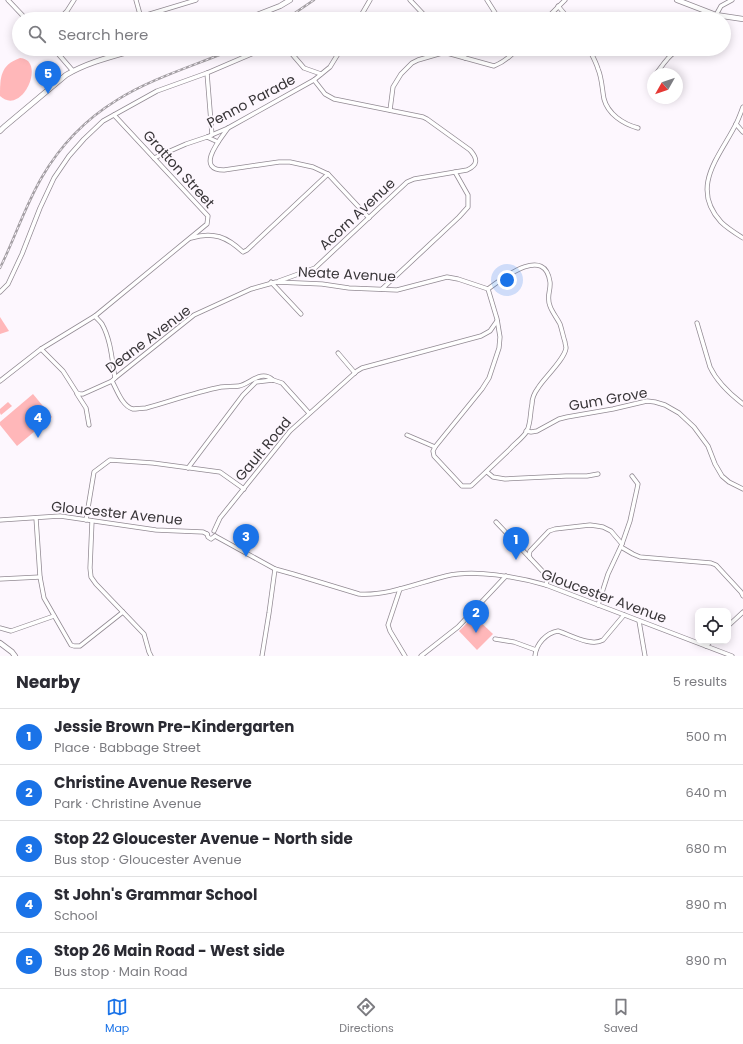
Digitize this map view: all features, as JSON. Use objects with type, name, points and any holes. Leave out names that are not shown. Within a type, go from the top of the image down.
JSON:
[{"type":"main road","points":[[265,12],[290,0]]},
{"type":"main road","points":[[677,0],[707,12]]},
{"type":"main road","points":[[731,17],[743,19]]},
{"type":"main road","points":[[0,131],[4,126],[66,75],[98,60],[113,56]]},
{"type":"main road","points":[[0,643],[15,656]]},
{"type":"street","points":[[8,0],[19,12]]},
{"type":"street","points":[[66,12],[74,0]]},
{"type":"street","points":[[136,0],[139,12]]},
{"type":"street","points":[[159,12],[196,0]]},
{"type":"street","points":[[363,12],[370,0]]},
{"type":"street","points":[[410,0],[421,12]]},
{"type":"street","points":[[487,0],[495,12]]},
{"type":"street","points":[[552,12],[565,0]]},
{"type":"street","points":[[718,12],[721,6],[732,0]]},
{"type":"street","points":[[558,6],[563,12]]},
{"type":"street","points":[[60,56],[73,71]]},
{"type":"street","points":[[0,292],[8,284],[54,178],[69,156],[84,139],[103,121],[157,91],[207,73],[247,56]]},
{"type":"street","points":[[294,56],[304,68],[321,74]]},
{"type":"street","name":"Penno Parade","points":[[154,158],[228,128],[314,80],[330,67],[337,56]]},
{"type":"street","points":[[314,80],[325,94],[334,99],[390,110],[393,87],[401,74],[412,63],[432,56]]},
{"type":"street","points":[[458,56],[494,66],[511,56]]},
{"type":"street","points":[[592,56],[599,69],[608,108],[623,123],[638,128]]},
{"type":"street","points":[[661,68],[671,56]]},
{"type":"street","points":[[207,73],[212,135]]},
{"type":"street","points":[[743,107],[736,124],[711,168],[707,194],[710,206],[721,222],[743,238]]},
{"type":"street","name":"Acorn Avenue","points":[[273,282],[315,268],[407,182],[414,179],[472,168],[475,164],[475,155],[470,150],[427,119],[390,110]]},
{"type":"street","name":"Gratton Street","points":[[114,114],[208,216],[208,224],[190,238]]},
{"type":"street","points":[[736,124],[743,132]]},
{"type":"street","points":[[228,128],[213,149],[210,156],[210,162],[213,168],[219,170],[242,168],[278,162],[290,162],[313,167],[328,174],[369,218]]},
{"type":"street","points":[[207,137],[218,142]]},
{"type":"street","points":[[382,289],[459,218],[468,207],[468,195],[455,172]]},
{"type":"street","points":[[0,381],[41,348],[96,316],[190,238],[211,234],[223,237],[235,244],[243,252],[247,250],[328,174]]},
{"type":"street","points":[[535,264],[542,267],[548,274],[550,283],[547,299],[560,326],[566,348],[564,354],[552,372],[539,386],[535,394],[530,420],[526,431],[487,472],[471,486],[462,486],[434,456],[433,452],[435,447],[482,389],[489,378],[499,348],[500,337],[497,321],[488,289],[507,275],[535,264]]},
{"type":"street","name":"Neate Avenue","points":[[273,282],[397,290],[447,277],[488,289]]},
{"type":"street","points":[[273,282],[302,314]]},
{"type":"street","name":"Deane Avenue","points":[[77,392],[84,394],[114,380],[194,315],[251,289],[273,282]]},
{"type":"street","points":[[96,316],[106,333],[110,347],[114,380],[119,394],[126,405],[134,409],[146,408],[223,387],[241,386],[254,378],[259,377],[270,378],[282,383],[309,413]]},
{"type":"street","name":"Gault Road","points":[[214,531],[220,518],[290,431],[355,373],[362,368],[481,336],[490,331],[497,321]]},
{"type":"street","points":[[697,323],[712,372],[727,391],[743,404]]},
{"type":"street","points":[[41,348],[63,371],[77,392],[86,408],[89,425]]},
{"type":"street","points":[[338,353],[355,373]]},
{"type":"street","points":[[188,468],[242,395],[256,382],[273,380]]},
{"type":"street","name":"Gum Grove","points":[[526,431],[537,431],[559,419],[567,417],[647,401],[655,402],[665,405],[679,413],[694,426],[708,446],[715,464],[722,476],[743,489]]},
{"type":"street","points":[[407,435],[435,447]]},
{"type":"street","points":[[86,520],[94,472],[110,460],[152,463],[220,472],[244,490]]},
{"type":"street","points":[[487,472],[493,477],[505,479],[587,476],[598,474]]},
{"type":"street","points":[[598,605],[608,574],[622,546],[630,521],[638,484],[632,476]]},
{"type":"street","name":"Gloucester Avenue","points":[[0,520],[60,516],[156,530],[203,532],[207,534]]},
{"type":"street","points":[[36,518],[40,576],[44,598],[71,645],[80,646],[123,612]]},
{"type":"street","points":[[92,521],[91,577],[144,634],[151,656]]},
{"type":"street","points":[[496,522],[548,577],[546,585]]},
{"type":"street","points":[[530,558],[530,551],[549,531],[590,525],[603,527],[611,531],[622,546],[640,557],[711,563],[716,565],[743,596]]},
{"type":"street","points":[[210,531],[214,531],[215,536],[213,538],[209,538],[207,534],[210,531]]},
{"type":"street","name":"Gloucester Avenue","points":[[215,536],[275,569],[358,594],[373,594],[400,589],[445,576],[464,573],[506,576],[532,581],[732,656]]},
{"type":"street","points":[[262,656],[275,569]]},
{"type":"street","points":[[0,579],[40,576]]},
{"type":"street","points":[[421,656],[458,627],[506,576]]},
{"type":"street","points":[[400,589],[388,625],[405,656]]},
{"type":"street","points":[[731,623],[743,612]]},
{"type":"street","points":[[535,656],[538,644],[553,631],[558,630],[589,642],[599,642],[604,640],[624,615]]},
{"type":"street","points":[[0,628],[11,631],[54,616]]},
{"type":"street","points":[[639,621],[645,656]]},
{"type":"street","points":[[495,639],[514,642],[536,650]]},
{"type":"shaded area","points":[[20,58],[28,61],[31,68],[31,76],[28,86],[23,94],[16,99],[8,100],[0,96],[2,73],[8,64]]},
{"type":"shaded area","points":[[0,317],[9,331],[0,334]]},
{"type":"shaded area","points":[[33,394],[52,417],[17,446],[0,425],[0,422]]},
{"type":"shaded area","points":[[8,402],[12,406],[1,415],[0,409]]},
{"type":"shaded area","points":[[474,616],[493,634],[477,650],[459,631]]},
{"type":"railway","points":[[296,12],[314,0]]},
{"type":"railway","points":[[0,268],[30,199],[42,177],[65,144],[84,125],[106,107],[131,92],[159,78],[216,56]]},
{"type":"place","name":"Stop 26 Main Road - West side","points":[[48,94]]},
{"type":"place","name":"St John's Grammar School","points":[[38,438]]},
{"type":"place","name":"Stop 22 Gloucester Avenue - North side","points":[[246,557]]},
{"type":"place","name":"Jessie Brown Pre-Kindergarten","points":[[516,560]]},
{"type":"place","name":"Christine Avenue Reserve","points":[[476,633]]}]
